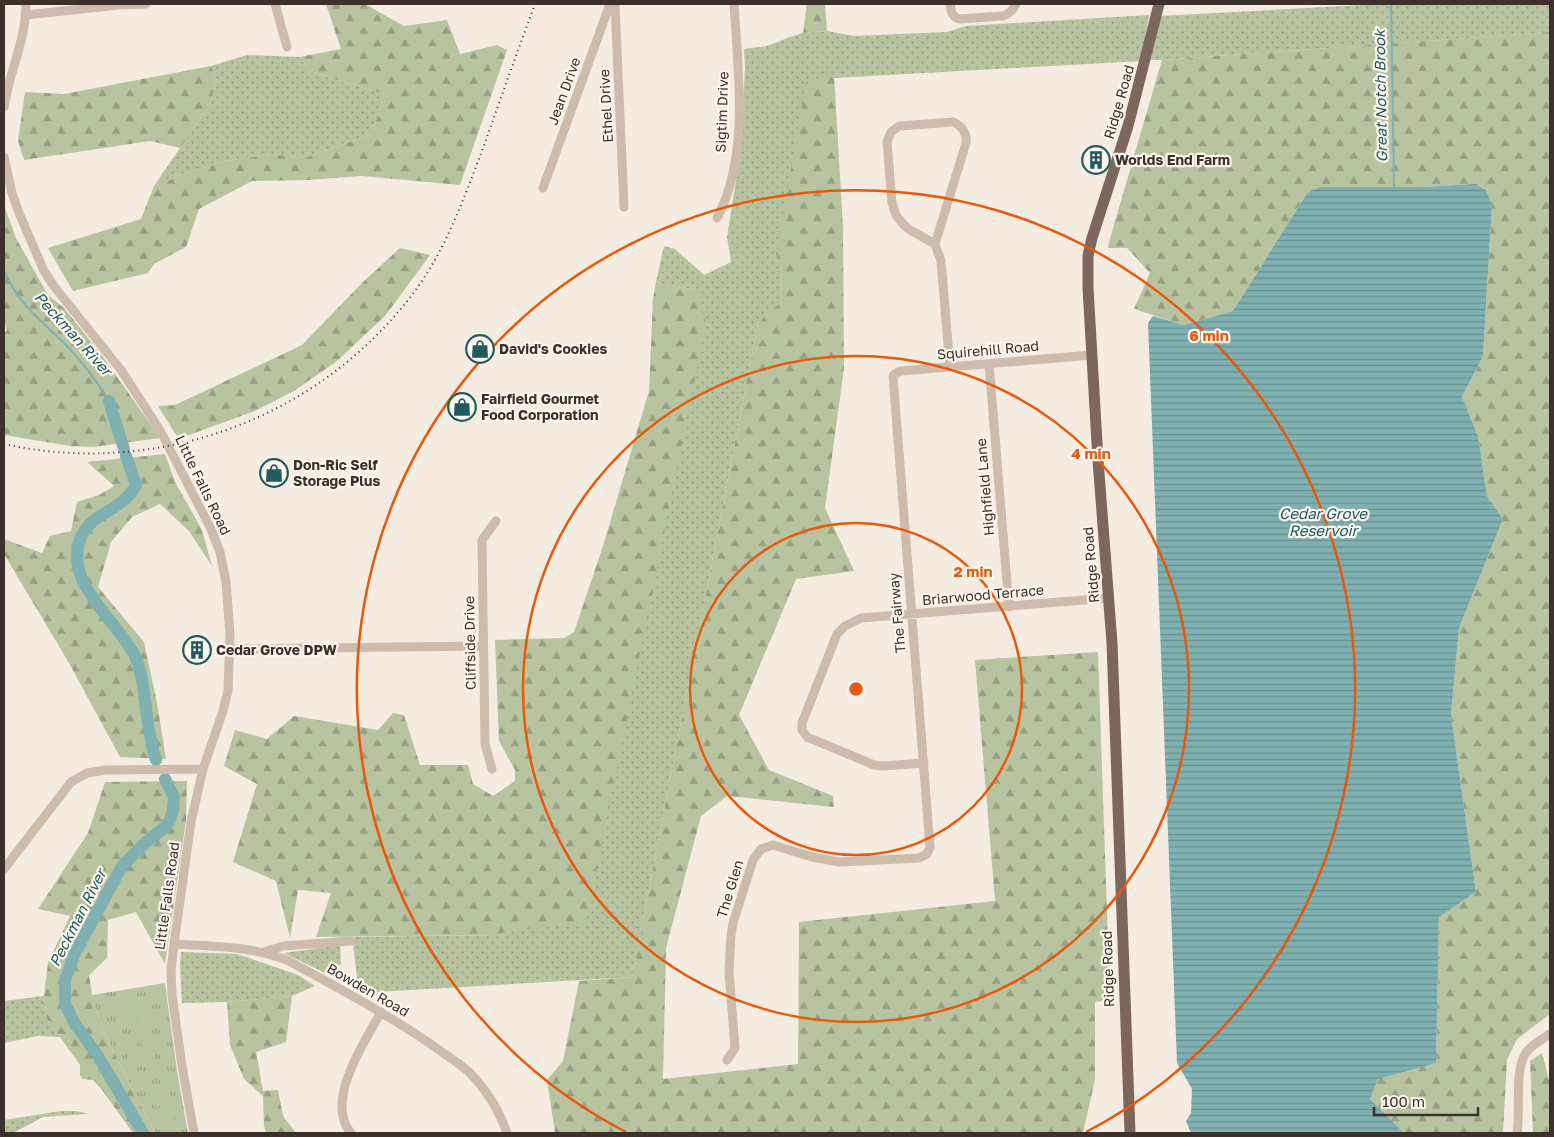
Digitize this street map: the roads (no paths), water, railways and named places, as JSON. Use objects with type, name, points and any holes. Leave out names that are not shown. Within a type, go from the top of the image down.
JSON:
[{"type":"main road","name":"Ridge Road","points":[[1130,1133],[1112,643],[1098,460],[1088,288],[1088,256],[1128,126],[1159,4]]},
{"type":"street","points":[[4,107],[22,40],[26,4]]},
{"type":"street","points":[[26,15],[118,5],[146,4]]},
{"type":"street","points":[[275,4],[287,47]]},
{"type":"street","name":"Jean Drive","points":[[543,188],[610,4]]},
{"type":"street","name":"Ethel Drive","points":[[615,4],[624,207]]},
{"type":"street","name":"Sigtim Drive","points":[[716,218],[725,202],[733,168],[737,138],[739,96],[734,4]]},
{"type":"street","points":[[950,4],[954,16],[960,19],[1003,16],[1008,14],[1016,4]]},
{"type":"street","points":[[935,244],[906,227],[899,220],[894,209],[887,142],[891,132],[899,126],[953,122],[960,126],[966,136],[966,143],[935,244],[941,261],[950,367]]},
{"type":"street","name":"Little Falls Road","points":[[4,157],[12,193],[44,271],[52,285],[121,370],[148,410],[206,517],[216,540],[225,573],[230,649],[228,690],[223,711],[203,769],[191,822],[171,971],[172,995],[182,1066],[194,1133]]},
{"type":"street","name":"Squirehill Road","points":[[892,381],[893,376],[898,372],[1092,355]]},
{"type":"street","name":"Highfield Lane","points":[[989,364],[1009,607]]},
{"type":"street","name":"The Fairway","points":[[892,381],[930,843]]},
{"type":"street","name":"Cliffside Drive","points":[[492,769],[484,744],[482,540],[496,521]]},
{"type":"street","name":"Briarwood Terrace","points":[[924,763],[882,766],[868,764],[850,754],[807,737],[802,730],[803,719],[835,640],[845,626],[861,618],[1109,598]]},
{"type":"street","points":[[230,649],[483,646]]},
{"type":"street","points":[[4,869],[67,787],[87,773],[99,770],[203,769]]},
{"type":"street","name":"The Glen","points":[[727,1060],[735,1048],[729,971],[731,935],[733,923],[757,852],[773,845],[821,859],[858,862],[922,857],[929,850],[930,843]]},
{"type":"street","points":[[264,952],[283,946],[350,941]]},
{"type":"street","name":"Bowden Road","points":[[174,944],[240,948],[264,952],[287,960],[381,1012],[470,1073],[490,1098],[507,1133]]},
{"type":"street","points":[[351,1133],[344,1122],[342,1111],[345,1085],[353,1063],[381,1012]]},
{"type":"street","points":[[1517,1133],[1519,1122],[1519,1069],[1521,1060],[1531,1046],[1550,1034]]},
{"type":"water","name":"Cedar Grove Reservoir","points":[[1476,184],[1486,190],[1492,204],[1483,356],[1462,397],[1478,436],[1487,496],[1503,519],[1459,628],[1451,715],[1476,892],[1439,917],[1436,1063],[1378,1079],[1370,1099],[1402,1133],[1191,1133],[1186,1121],[1191,1113],[1192,1089],[1177,1063],[1148,323],[1153,316],[1184,325],[1233,311],[1307,193],[1319,187],[1420,187]]},
{"type":"waterway","name":"Great Notch Brook","points":[[1391,4],[1394,187]]},
{"type":"waterway","name":"Peckman River","points":[[4,271],[23,302],[77,357],[109,401]]},
{"type":"waterway","name":"Peckman River","points":[[109,401],[124,449]]},
{"type":"waterway","name":"Peckman River","points":[[126,456],[136,485],[123,501],[97,518],[85,529],[77,554],[79,570],[85,585],[94,600],[127,642],[137,661],[142,679],[150,735],[156,760]]},
{"type":"waterway","name":"Peckman River","points":[[143,1133],[98,1056],[75,1024],[65,1004],[65,980],[74,955],[122,866],[145,843],[165,827],[170,820],[174,797],[165,779]]},
{"type":"railway","points":[[4,444],[64,453],[123,452],[181,443],[237,426],[291,401],[340,368],[384,328],[422,281],[432,265],[472,178],[535,4]]},
{"type":"place","name":"Worlds End Farm","points":[[1096,160]]},
{"type":"place","name":"David's Cookies","points":[[480,349]]},
{"type":"place","name":"Fairfield Gourmet Food Corporation","points":[[462,407]]},
{"type":"place","name":"Don-Ric Self Storage Plus","points":[[274,473]]},
{"type":"place","name":"Cedar Grove DPW","points":[[197,650]]}]
